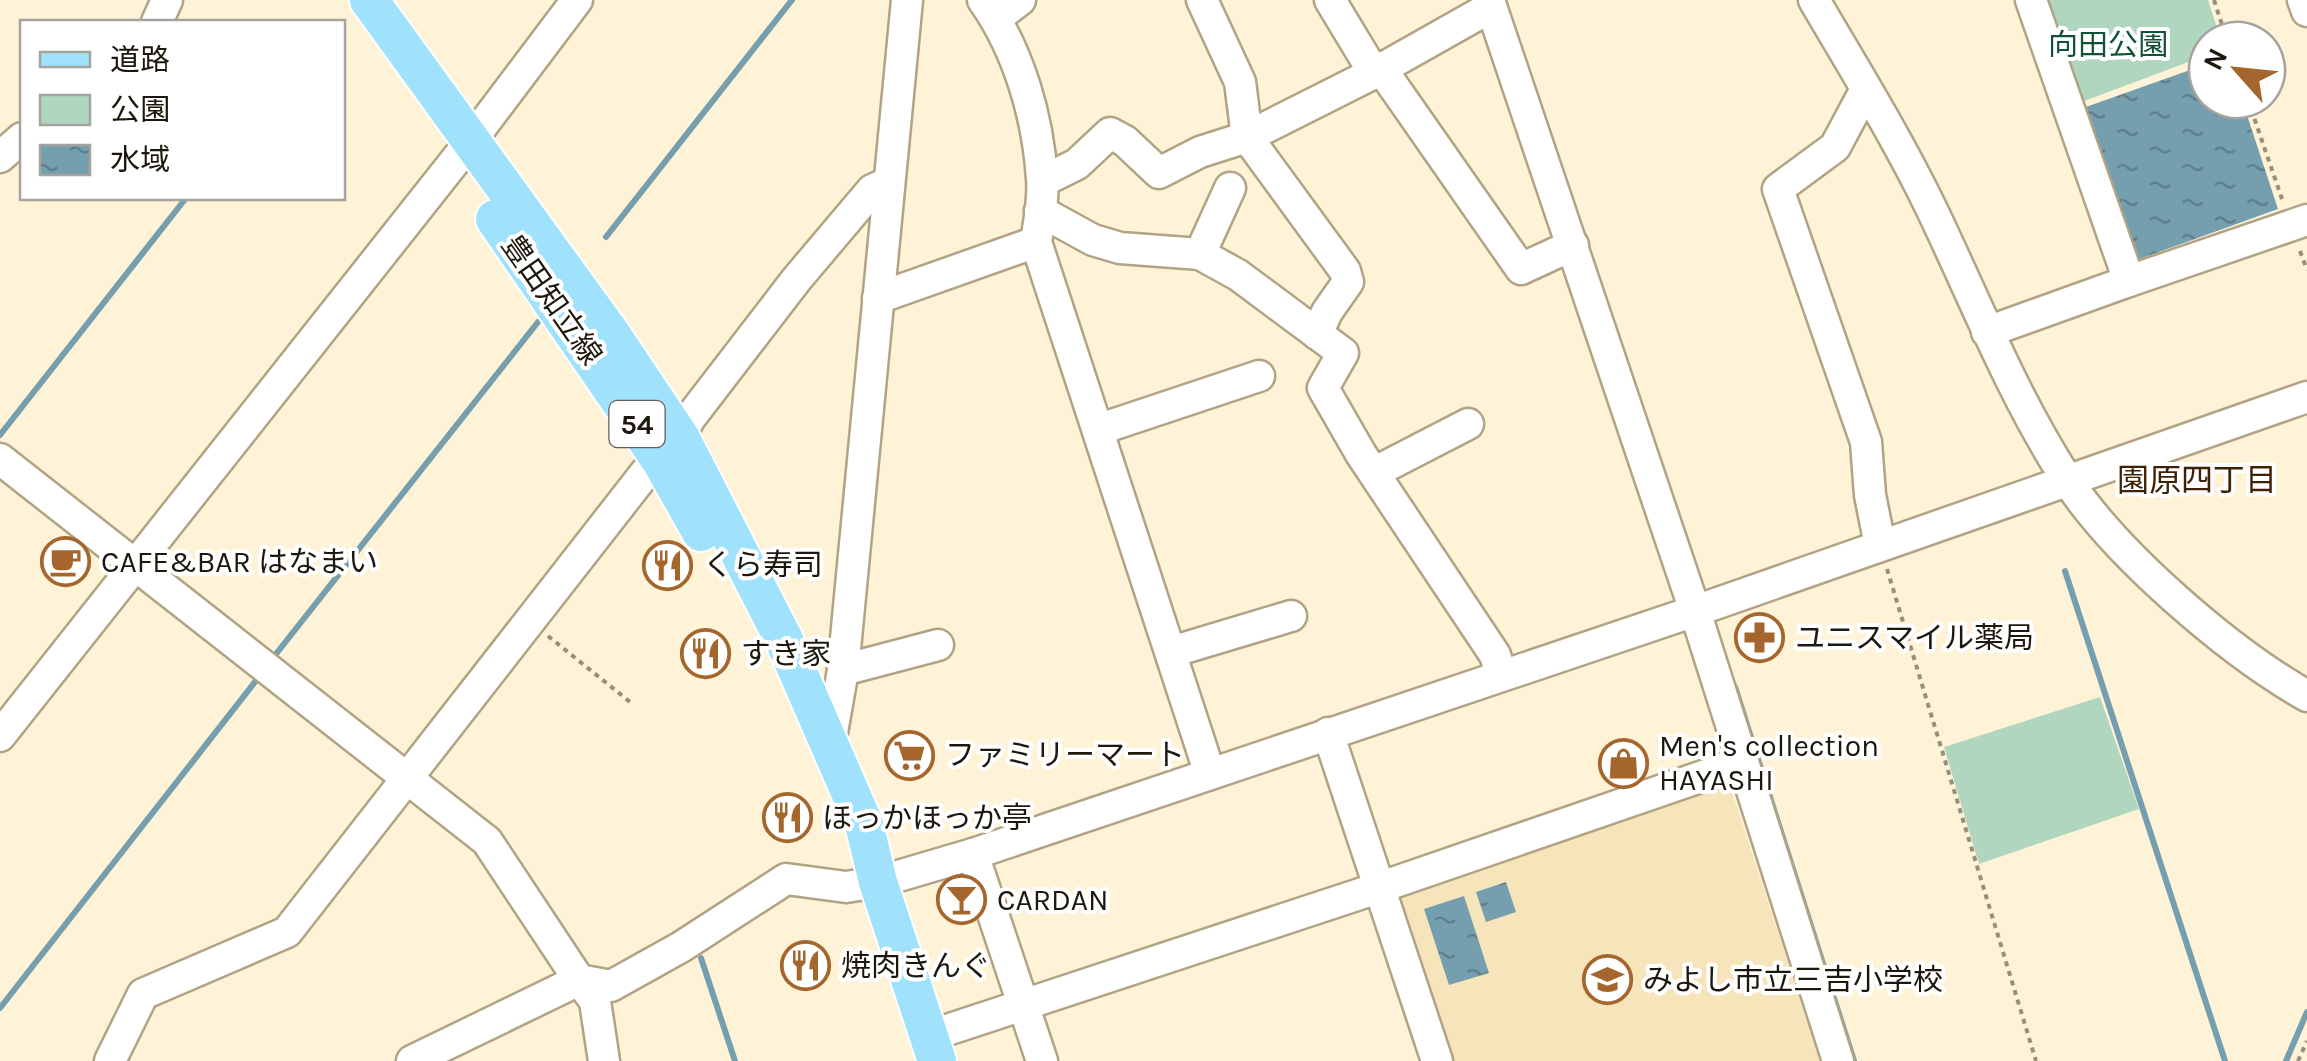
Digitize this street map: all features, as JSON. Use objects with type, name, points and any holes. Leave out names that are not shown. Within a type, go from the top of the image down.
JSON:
[{"type":"main road","name":"豊田知立線","points":[[339,0],[463,151]]},
{"type":"main road","name":"豊田知立線","points":[[368,0],[463,151],[670,449],[784,640],[864,824],[878,882],[934,1049]]},
{"type":"main road","name":"豊田知立線","points":[[670,449],[847,833],[878,882]]},
{"type":"street","points":[[0,736],[578,0]]},
{"type":"street","points":[[830,744],[843,670],[907,0]]},
{"type":"street","points":[[1202,0],[1240,82],[1247,137],[1345,271],[1348,282],[1317,334]]},
{"type":"street","points":[[1330,0],[1522,269],[1574,245]]},
{"type":"street","points":[[1814,0],[1932,210],[2023,404],[2068,480],[2136,560],[2235,650],[2307,696]]},
{"type":"street","points":[[2031,0],[2129,281]]},
{"type":"street","points":[[2303,0],[2307,11]]},
{"type":"street","points":[[1042,196],[1110,132],[1159,173],[1200,152],[1247,137],[1377,70],[1490,4],[1695,611],[1838,1061]]},
{"type":"street","points":[[1000,6],[1033,116],[1042,196],[1036,242],[1210,774]]},
{"type":"street","points":[[1866,89],[1834,148],[1778,189],[1866,442],[1870,495],[1880,545]]},
{"type":"street","points":[[0,157],[20,140]]},
{"type":"street","points":[[110,1061],[143,994],[287,932],[646,472],[670,449],[796,280],[872,190],[888,183]]},
{"type":"street","points":[[1200,254],[1230,188]]},
{"type":"street","points":[[1042,196],[1092,240],[1120,248],[1200,254],[1238,275],[1343,353],[1323,388],[1360,454],[1495,655],[1501,674]]},
{"type":"street","points":[[1987,332],[2299,223]]},
{"type":"street","points":[[878,298],[1036,242]]},
{"type":"street","points":[[1100,429],[1259,376]]},
{"type":"street","points":[[412,1061],[578,980],[611,986],[682,947],[786,878],[846,887],[878,882],[972,854],[1695,611],[2307,398]]},
{"type":"street","points":[[1374,472],[1468,424]]},
{"type":"street","points":[[0,459],[487,842],[595,1001],[604,1061]]},
{"type":"street","points":[[1171,652],[1290,616]]},
{"type":"street","points":[[843,670],[938,645]]},
{"type":"street","points":[[1328,733],[1437,1061]]},
{"type":"street","points":[[934,1049],[1024,1004],[1741,763]]},
{"type":"street","points":[[972,854],[1042,1061]]},
{"type":"path","points":[[2256,120],[2299,223],[2307,270]]},
{"type":"path","points":[[1880,545],[2036,1061]]},
{"type":"path","points":[[529,622],[630,702]]},
{"type":"path","points":[[2298,1061],[2307,1040]]},
{"type":"shaded area","name":"みよし市立三吉小学校","points":[[1728,780],[1820,1061],[1450,1061],[1396,899],[1401,889]]},
{"type":"green space","name":"向田公園","points":[[2043,0],[2208,0],[2214,20],[2187,20],[2187,62],[2079,103]]},
{"type":"green space","points":[[2100,697],[2139,809],[1979,864],[1944,747]]},
{"type":"water","points":[[2187,71],[2187,120],[2249,120],[2278,209],[2134,261],[2083,108]]},
{"type":"water","points":[[1506,882],[1516,912],[1486,922],[1476,892]]},
{"type":"water","points":[[1464,896],[1489,973],[1449,985],[1424,909]]},
{"type":"waterway","points":[[606,237],[792,0]]},
{"type":"waterway","points":[[0,435],[184,200]]},
{"type":"waterway","points":[[272,659],[538,322]]},
{"type":"waterway","points":[[2065,571],[2225,1061]]},
{"type":"waterway","points":[[0,1008],[262,673]]},
{"type":"waterway","points":[[1735,687],[1854,1061]]},
{"type":"waterway","points":[[701,958],[735,1061]]},
{"type":"waterway","points":[[2286,1061],[2307,1012]]},
{"type":"place","name":"CAFE&BAR はなまい","points":[[66,562]]},
{"type":"place","name":"くら寿司","points":[[668,565]]},
{"type":"place","name":"ユニスマイル薬局","points":[[1760,638]]},
{"type":"place","name":"すき家","points":[[706,654]]},
{"type":"place","name":"ファミリーマート","points":[[910,755]]},
{"type":"place","name":"Men's collection HAYASHI","points":[[1624,763]]},
{"type":"place","name":"ほっかほっか亭","points":[[787,818]]},
{"type":"place","name":"CARDAN","points":[[962,900]]},
{"type":"place","name":"焼肉きんぐ","points":[[806,966]]},
{"type":"place","name":"みよし市立三吉小学校","points":[[1608,980]]},
{"type":"district","name":"園原四丁目","points":[[2197,480]]}]
